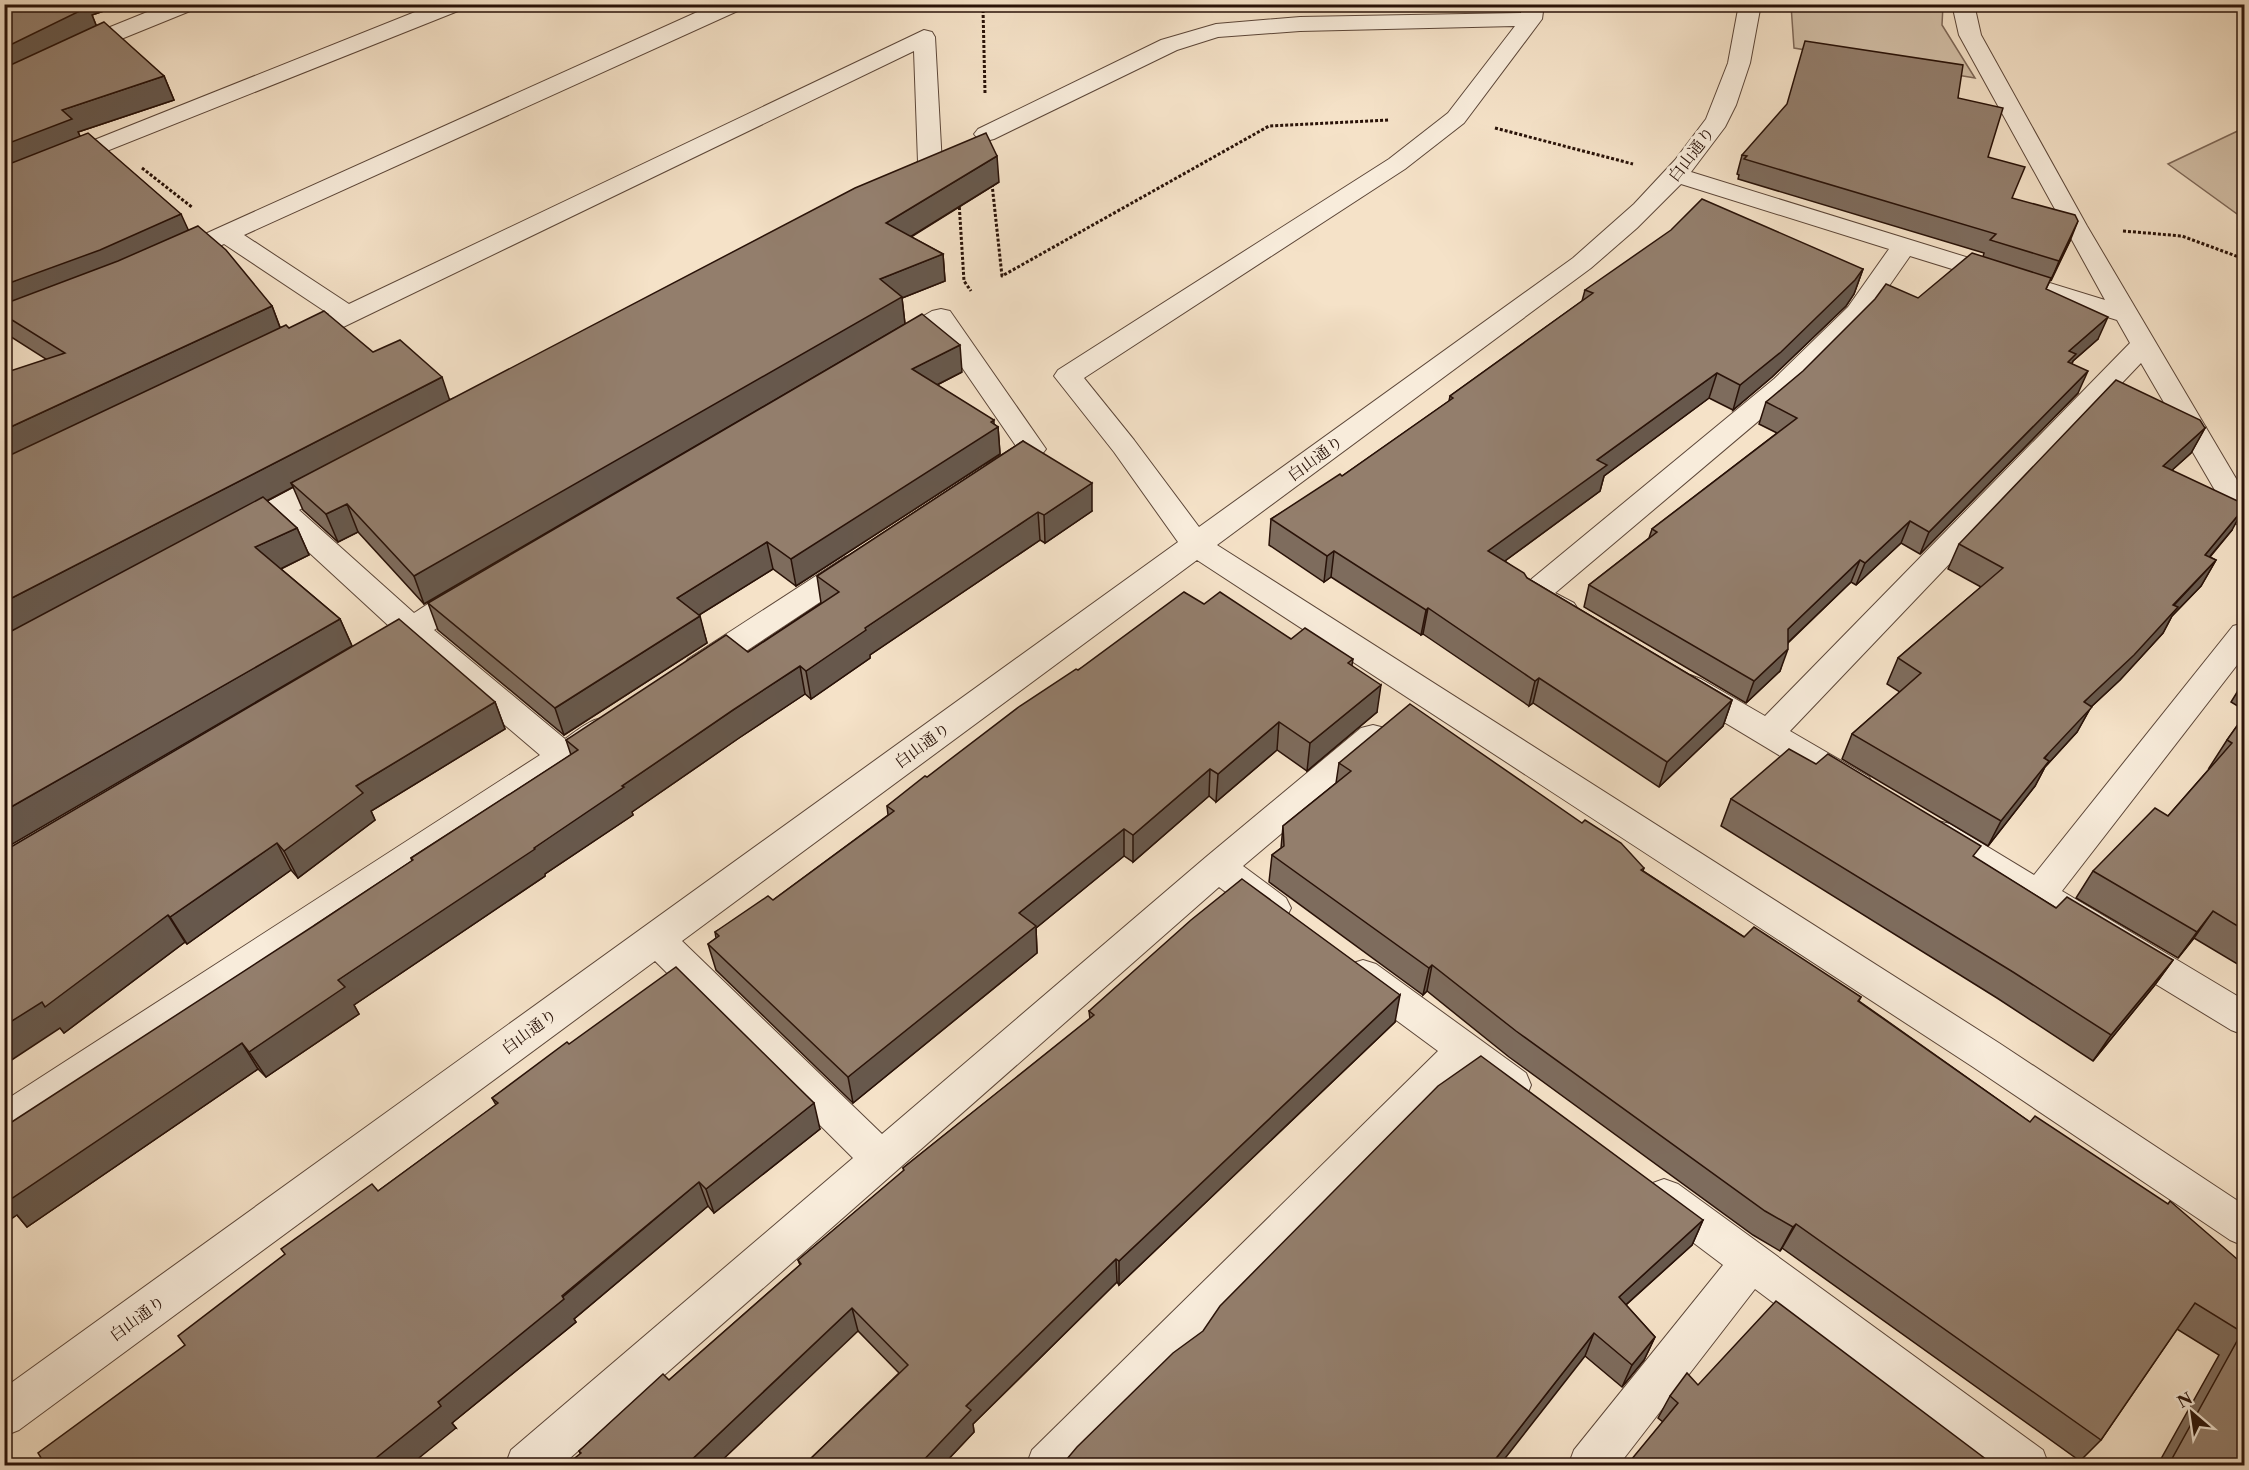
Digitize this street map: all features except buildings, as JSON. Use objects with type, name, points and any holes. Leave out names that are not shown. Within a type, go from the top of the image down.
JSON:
[{"type":"street","points":[[4,88],[91,43],[187,4]]},
{"type":"street","points":[[4,185],[455,4]]},
{"type":"street","points":[[152,267],[734,4]]},
{"type":"street","name":"白山通り","points":[[4,1414],[1582,263],[1632,222],[1677,176],[1717,122],[1736,78],[1746,38],[1750,4]]},
{"type":"street","points":[[1962,4],[1970,34],[2075,226],[2244,516]]},
{"type":"street","points":[[986,134],[1169,45],[1216,31],[1300,24],[1532,12]]},
{"type":"street","points":[[1532,12],[1456,118],[1388,171],[1068,376],[1124,446],[1196,544],[1986,1055],[2244,1227]]},
{"type":"street","points":[[306,335],[924,37],[930,165],[878,193]]},
{"type":"street","points":[[1677,176],[2127,315]]},
{"type":"street","points":[[225,234],[348,315]]},
{"type":"street","points":[[1584,624],[1534,594],[1784,384],[1857,313],[1904,246]]},
{"type":"street","points":[[869,359],[941,317],[1032,448],[972,488]]},
{"type":"street","points":[[1768,733],[2144,344]]},
{"type":"street","points":[[216,542],[352,469]]},
{"type":"street","points":[[279,508],[412,629],[562,756]]},
{"type":"street","points":[[672,684],[882,547]]},
{"type":"street","points":[[351,665],[493,581]]},
{"type":"street","points":[[2039,894],[2244,634]]},
{"type":"street","points":[[1666,672],[1878,799]]},
{"type":"street","points":[[528,1466],[1218,867],[1426,693]]},
{"type":"street","points":[[4,1122],[632,710]]},
{"type":"street","points":[[1908,816],[2244,1019]]},
{"type":"street","points":[[1218,867],[1541,1106]]},
{"type":"street","points":[[656,939],[882,1160]]},
{"type":"street","points":[[1048,1466],[1464,1050]]},
{"type":"street","points":[[1636,1177],[2027,1466]]},
{"type":"street","points":[[1590,1466],[1751,1262]]},
{"type":"path","points":[[992,4],[982,9],[986,134],[1002,276],[1269,126],[1456,118],[1677,176]]},
{"type":"path","points":[[111,143],[225,234]]},
{"type":"path","points":[[959,200],[964,280],[976,300]]},
{"type":"path","points":[[2075,226],[2182,237],[2244,259]]},
{"type":"shaded area","points":[[1791,5],[1943,5],[1942,25],[1975,78],[1794,48]]},
{"type":"shaded area","points":[[2244,128],[2244,219],[2168,164]]}]
